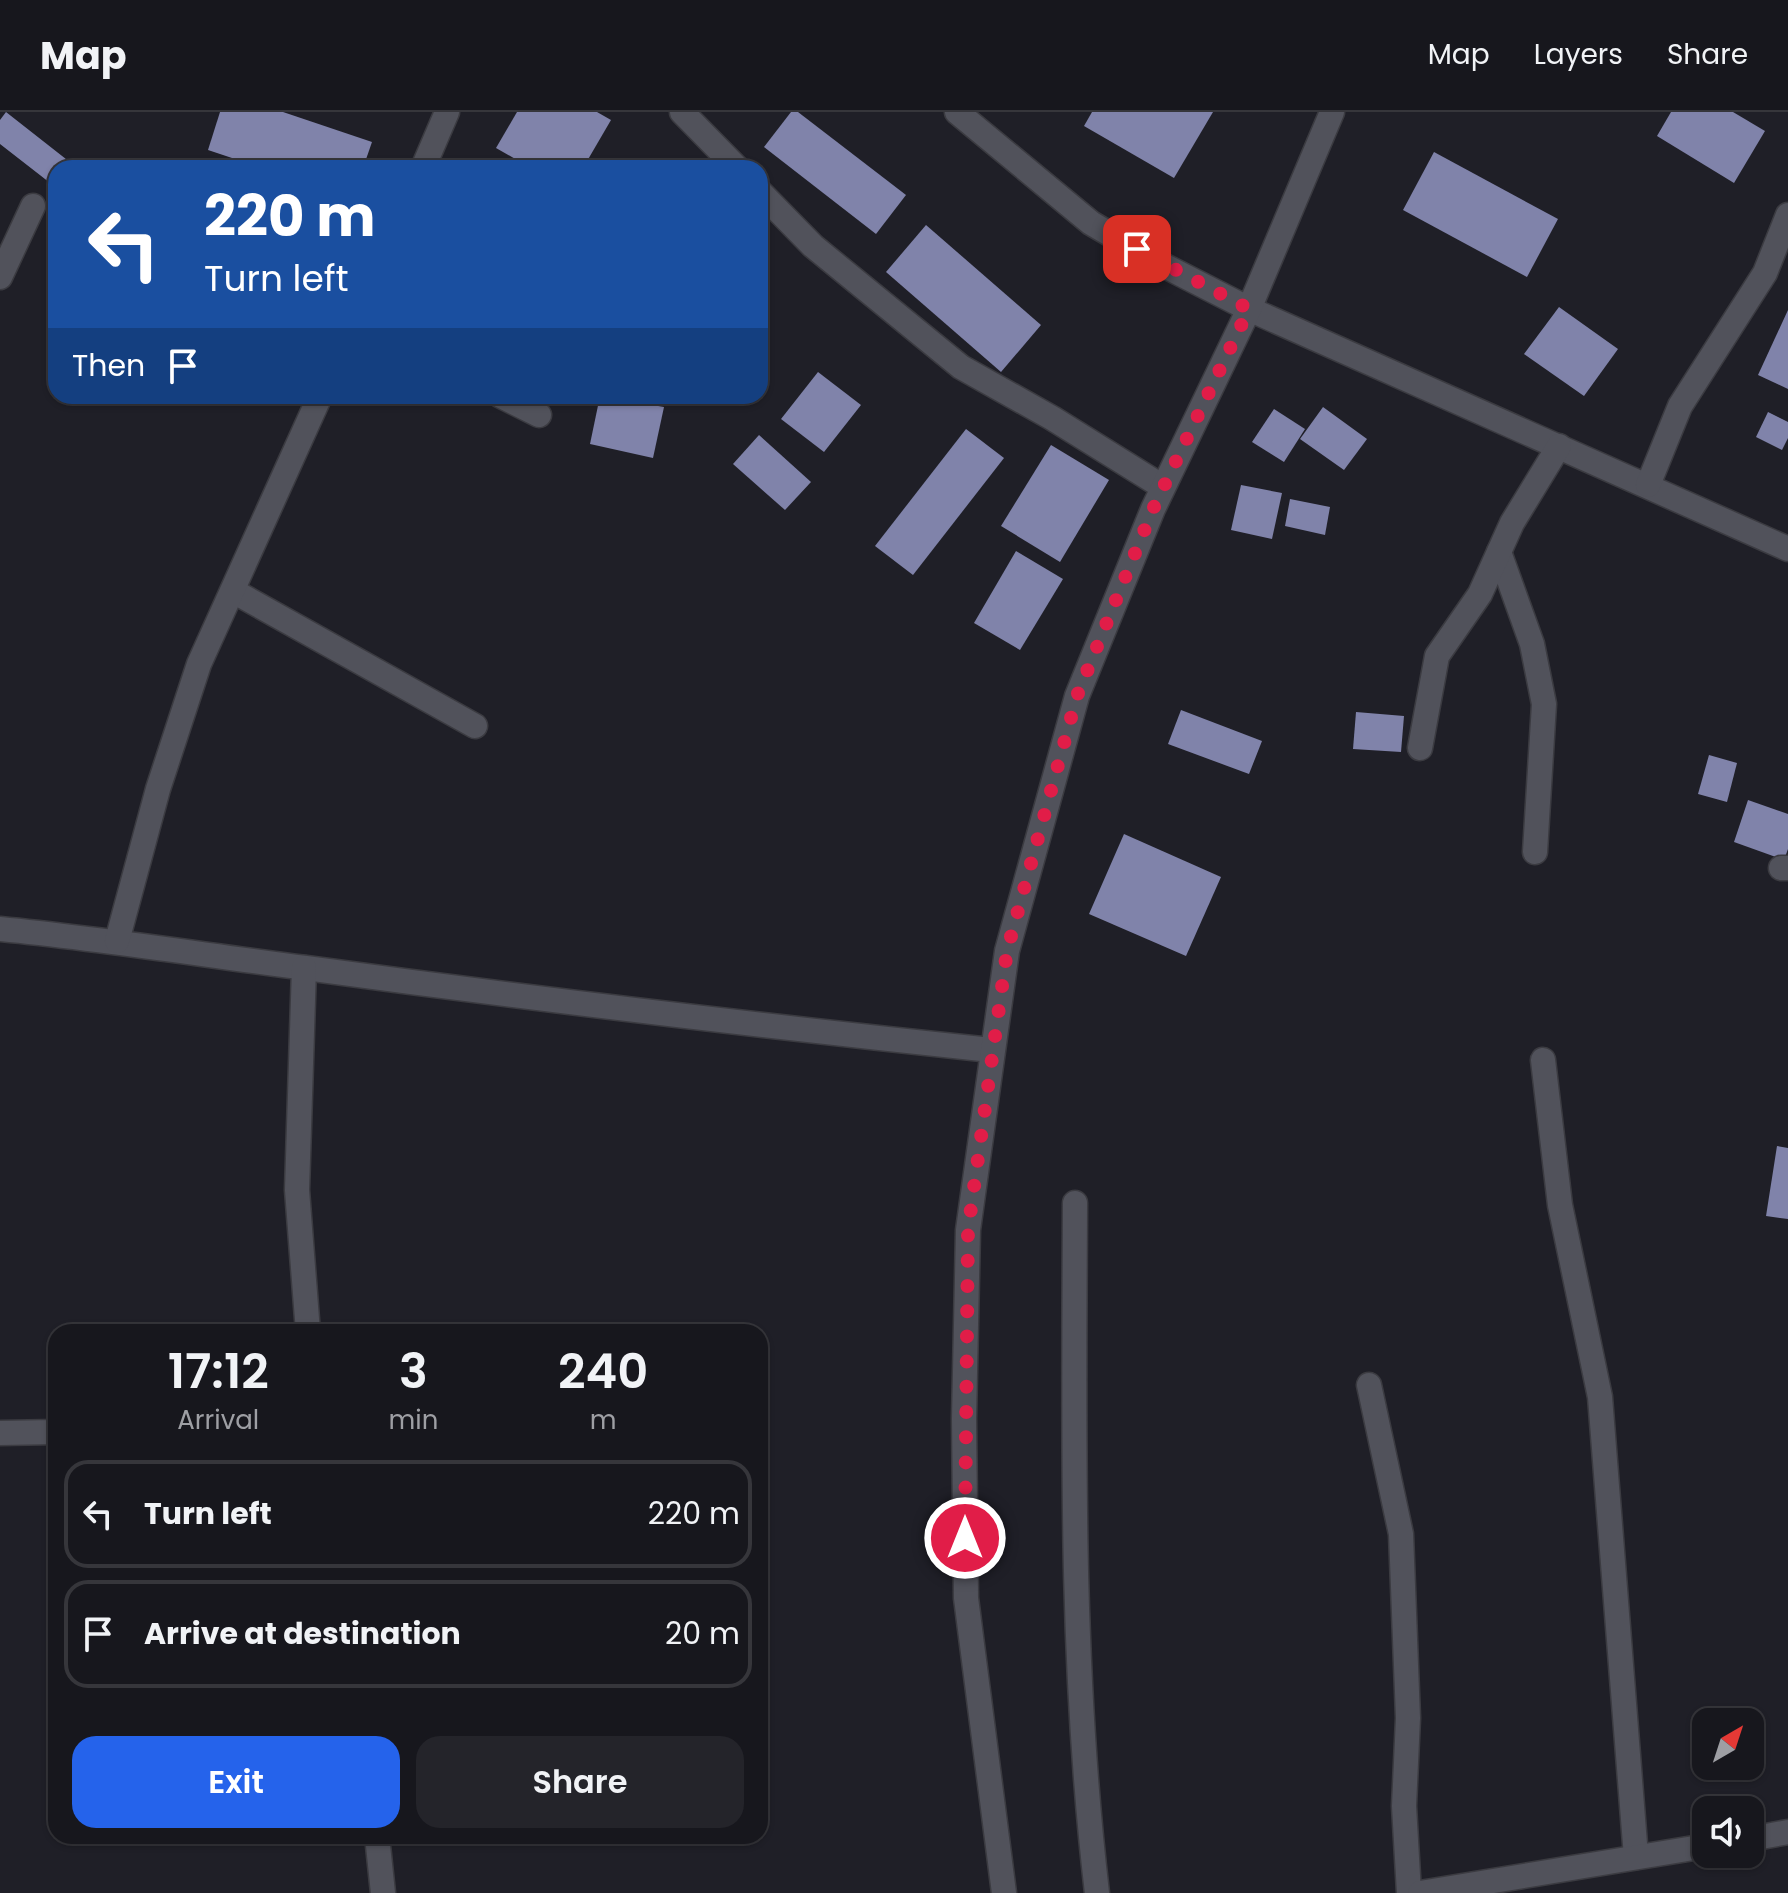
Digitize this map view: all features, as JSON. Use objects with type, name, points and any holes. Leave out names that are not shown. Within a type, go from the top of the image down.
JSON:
[{"type":"street","points":[[426,160],[447,112]]},
{"type":"street","points":[[682,112],[729,160]]},
{"type":"street","points":[[957,112],[1091,223],[1159,263],[1249,309],[1788,549]]},
{"type":"street","points":[[1004,1893],[966,1598],[964,1419],[968,1230],[1007,951],[1077,696],[1163,487],[1249,309],[1332,112]]},
{"type":"street","points":[[768,200],[813,246],[961,367],[1052,418],[1163,487]]},
{"type":"street","points":[[0,277],[33,206]]},
{"type":"street","points":[[1648,485],[1680,406],[1765,273],[1788,215]]},
{"type":"street","points":[[117,941],[158,789],[199,664],[316,404]]},
{"type":"street","points":[[517,404],[539,415]]},
{"type":"street","points":[[1420,748],[1437,656],[1480,594],[1499,552],[1559,446]]},
{"type":"street","points":[[1499,552],[1532,644],[1544,704],[1535,852]]},
{"type":"street","points":[[233,591],[475,726]]},
{"type":"street","points":[[0,929],[117,941],[304,968],[766,1026],[991,1050]]},
{"type":"street","points":[[304,968],[297,1190],[307,1324]]},
{"type":"street","points":[[1543,1060],[1560,1205],[1600,1397],[1636,1857]]},
{"type":"street","points":[[1075,1203],[1074,1532],[1085,1785],[1097,1893]]},
{"type":"street","points":[[1369,1385],[1401,1534],[1408,1718],[1404,1806],[1409,1893]]},
{"type":"street","points":[[0,1433],[48,1432]]},
{"type":"street","points":[[1764,1836],[1788,1832]]},
{"type":"street","points":[[378,1844],[383,1893]]},
{"type":"street","points":[[1420,1893],[1692,1848]]},
{"type":"building","points":[[6,112],[67,160],[48,160],[48,181],[0,144],[0,120]]},
{"type":"building","points":[[220,112],[283,112],[372,142],[366,160],[238,160],[208,150]]},
{"type":"building","points":[[517,112],[597,112],[611,120],[588,160],[517,160],[496,148]]},
{"type":"building","points":[[791,112],[798,112],[906,195],[876,234],[764,147]]},
{"type":"building","points":[[1092,112],[1213,112],[1174,178],[1084,126]]},
{"type":"building","points":[[1671,112],[1733,112],[1765,131],[1734,183],[1657,136]]},
{"type":"building","points":[[1434,152],[1558,219],[1527,277],[1403,210]]},
{"type":"building","points":[[926,225],[1041,325],[1001,372],[886,272]]},
{"type":"building","points":[[1559,307],[1618,349],[1584,396],[1524,354]]},
{"type":"building","points":[[1788,310],[1788,389],[1758,375]]},
{"type":"building","points":[[818,372],[861,405],[824,452],[781,419]]},
{"type":"building","points":[[598,404],[664,407],[653,458],[590,444]]},
{"type":"building","points":[[1323,407],[1367,439],[1344,470],[1300,439]]},
{"type":"building","points":[[1274,409],[1305,429],[1284,462],[1252,442]]},
{"type":"building","points":[[1768,412],[1788,422],[1788,438],[1782,450],[1756,437]]},
{"type":"building","points":[[966,429],[1004,458],[913,575],[875,546]]},
{"type":"building","points":[[759,435],[811,482],[785,510],[733,464]]},
{"type":"building","points":[[1051,445],[1109,480],[1060,562],[1001,526]]},
{"type":"building","points":[[1241,485],[1282,493],[1272,539],[1231,530]]},
{"type":"building","points":[[1290,499],[1330,507],[1325,535],[1285,526]]},
{"type":"building","points":[[1016,551],[1063,579],[1020,650],[974,623]]},
{"type":"building","points":[[1181,710],[1262,741],[1249,774],[1168,744]]},
{"type":"building","points":[[1356,712],[1404,716],[1401,752],[1353,749]]},
{"type":"building","points":[[1709,755],[1737,763],[1727,802],[1698,794]]},
{"type":"building","points":[[1748,800],[1788,814],[1788,849],[1784,860],[1734,842]]},
{"type":"building","points":[[1124,834],[1221,877],[1186,956],[1089,914]]},
{"type":"building","points":[[1777,1146],[1788,1148],[1788,1219],[1766,1216]]},
{"type":"route","points":[[965,1538],[968,1230],[1007,951],[1040,843],[1077,696],[1153,509],[1249,309],[1137,249]]}]
